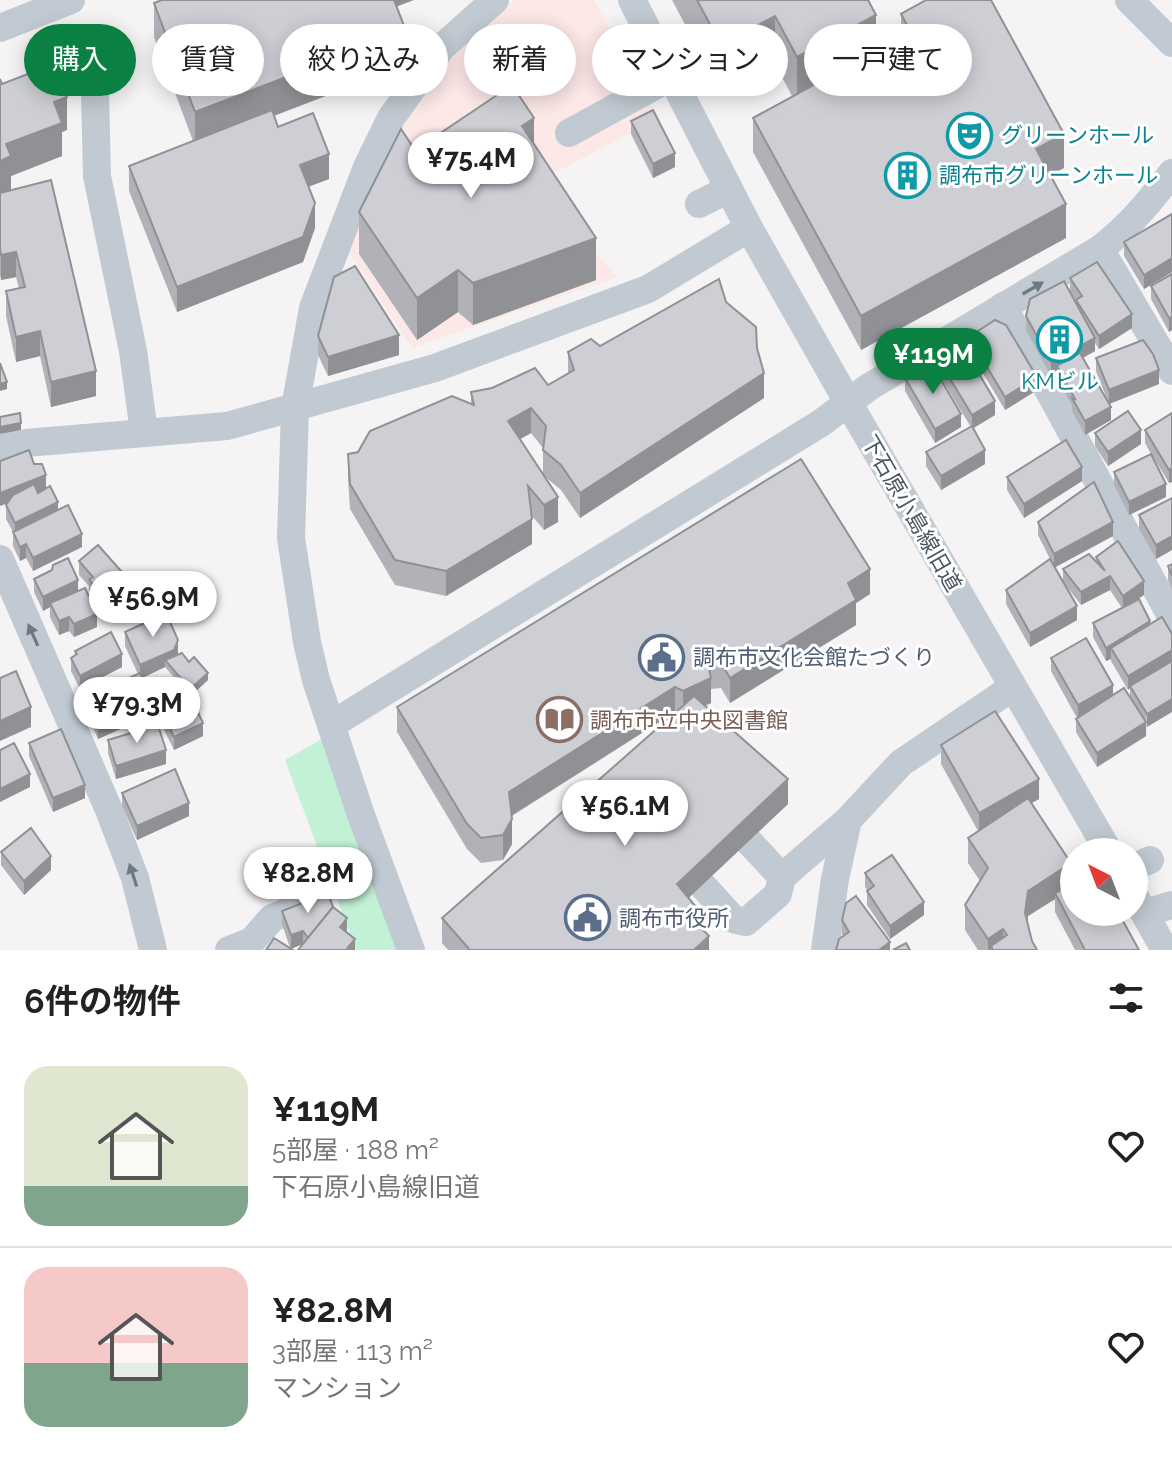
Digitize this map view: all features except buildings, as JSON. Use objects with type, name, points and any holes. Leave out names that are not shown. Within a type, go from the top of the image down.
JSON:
[{"type":"street","points":[[0,28],[71,0]]},
{"type":"street","points":[[411,950],[361,815],[313,667],[291,538],[295,408],[313,308],[367,167],[391,118],[441,48],[495,0]]},
{"type":"street","name":"下石原小島線旧道","points":[[632,0],[644,24]]},
{"type":"street","points":[[95,96],[97,176],[133,351],[144,432]]},
{"type":"street","points":[[569,133],[636,96]]},
{"type":"street","name":"下石原小島線旧道","points":[[681,96],[749,228],[1101,838]]},
{"type":"street","points":[[331,725],[821,423],[869,387],[1100,249],[1120,234],[1172,173]]},
{"type":"street","points":[[699,204],[729,189]]},
{"type":"street","points":[[0,448],[26,443],[227,426],[435,368],[648,289],[749,228]]},
{"type":"street","points":[[1100,249],[1172,371]]},
{"type":"street","points":[[1003,306],[1172,618]]},
{"type":"street","points":[[0,559],[109,810],[135,878],[153,950]]},
{"type":"street","points":[[782,877],[848,820],[901,763],[1013,687]]},
{"type":"street","points":[[825,950],[835,879],[848,820]]},
{"type":"street","points":[[229,950],[252,941],[272,918],[322,897]]},
{"type":"street","points":[[1148,904],[1172,905]]},
{"type":"street","points":[[1148,920],[1165,950]]},
{"type":"shaded area","points":[[514,0],[594,0],[607,24],[592,24],[592,96],[646,96],[658,119],[544,178],[571,223],[617,277],[412,348],[347,249],[377,175],[422,96],[448,96],[448,63],[464,46],[464,96],[576,96],[576,24],[488,24]]},
{"type":"green space","points":[[322,739],[398,950],[356,950],[285,760]]},
{"type":"place","name":"グリーンホール","points":[[970,135]]},
{"type":"place","name":"調布市グリーンホール","points":[[908,175]]},
{"type":"place","name":"KMビル","points":[[1060,340]]},
{"type":"place","name":"調布市文化会館たづくり","points":[[662,657]]},
{"type":"place","name":"調布市立中央図書館","points":[[559,720]]},
{"type":"place","name":"調布市役所","points":[[588,918]]}]
